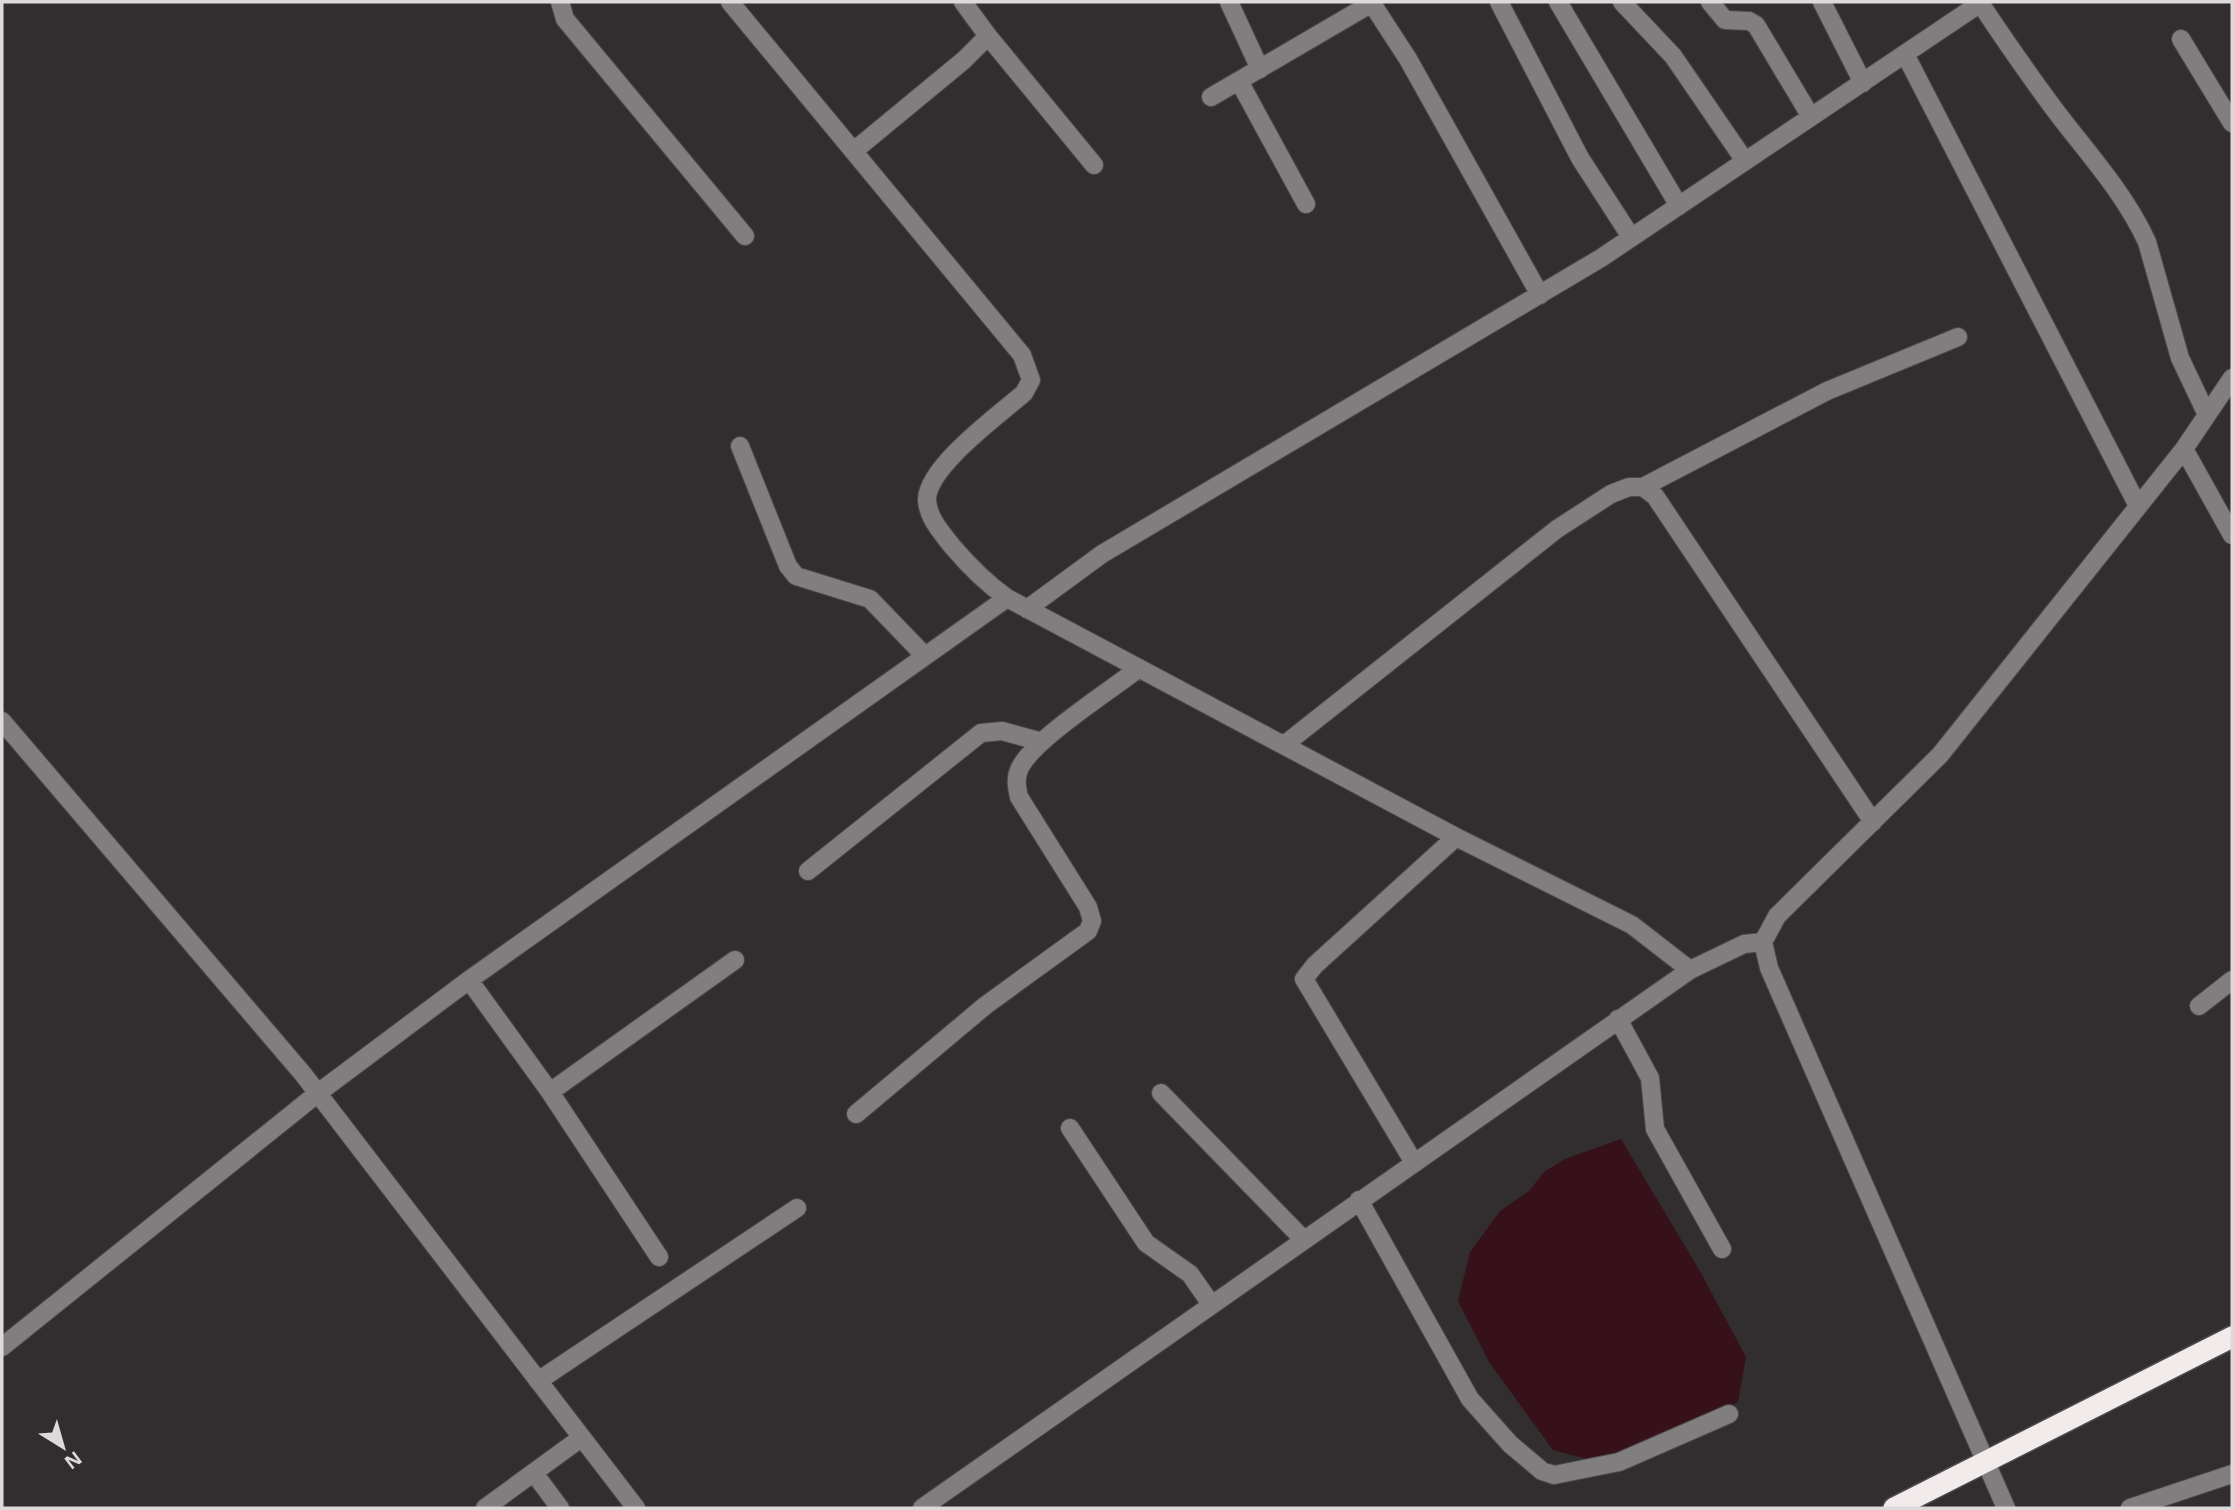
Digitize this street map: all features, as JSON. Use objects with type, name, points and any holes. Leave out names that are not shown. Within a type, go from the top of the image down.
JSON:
[{"type":"highway","points":[[1894,1508],[2232,1337]]},
{"type":"street","points":[[560,2],[565,19],[745,236]]},
{"type":"street","points":[[730,2],[1022,355],[1029,370],[1031,380],[1024,393],[951,458],[938,473],[927,500],[933,519],[950,543],[987,584],[1027,609],[1455,837],[1632,925],[1690,970]]},
{"type":"street","points":[[962,2],[1094,165]]},
{"type":"street","points":[[1229,2],[1260,69]]},
{"type":"street","points":[[1211,97],[1372,2],[1408,59],[1540,295]]},
{"type":"street","points":[[1499,2],[1580,158],[1632,237]]},
{"type":"street","points":[[1558,2],[1679,206]]},
{"type":"street","points":[[1622,2],[1672,56],[1745,161]]},
{"type":"street","points":[[1710,2],[1725,20],[1749,21],[1756,25],[1811,117]]},
{"type":"street","points":[[1822,2],[1863,82]]},
{"type":"street","points":[[1027,609],[1102,554],[1540,295],[1632,237],[1981,3],[2139,224],[2147,242],[2180,358],[2207,415]]},
{"type":"street","points":[[855,150],[964,60],[988,36]]},
{"type":"street","points":[[2181,39],[2232,123]]},
{"type":"street","points":[[1905,54],[2138,506]]},
{"type":"street","points":[[1239,81],[1306,204]]},
{"type":"street","points":[[1284,745],[1557,529],[1611,494],[1629,487],[1643,487],[1827,391],[1958,337]]},
{"type":"street","points":[[2006,1508],[1769,968],[1763,942],[1777,916],[1940,755],[2184,449],[2232,378]]},
{"type":"street","points":[[740,446],[788,566],[796,576],[870,599],[925,656]]},
{"type":"street","points":[[2184,449],[2232,535]]},
{"type":"street","points":[[1643,487],[1656,496],[1873,821]]},
{"type":"street","points":[[2,1347],[318,1093],[469,980],[1007,598]]},
{"type":"street","points":[[856,1114],[986,1005],[1088,931],[1092,921],[1088,907],[1019,797],[1016,784],[1019,770],[1042,742],[1139,668]]},
{"type":"street","points":[[2,722],[318,1093],[636,1508]]},
{"type":"street","points":[[808,871],[981,733],[1002,731],[1042,742]]},
{"type":"street","points":[[1413,1161],[1304,979],[1315,965],[1455,837]]},
{"type":"street","points":[[922,1508],[1413,1161],[1690,970],[1744,944],[1763,942]]},
{"type":"street","points":[[550,1093],[735,960]]},
{"type":"street","points":[[469,980],[550,1093],[659,1257]]},
{"type":"street","points":[[2199,1006],[2232,980]]},
{"type":"street","points":[[1618,1019],[1650,1078],[1655,1129],[1722,1249]]},
{"type":"street","points":[[1161,1093],[1303,1239]]},
{"type":"street","points":[[1070,1128],[1146,1243],[1180,1265],[1211,1304]]},
{"type":"street","points":[[1359,1200],[1470,1399],[1510,1444],[1542,1471],[1554,1475],[1619,1462],[1729,1414]]},
{"type":"street","points":[[538,1381],[797,1209]]},
{"type":"street","points":[[485,1508],[581,1438]]},
{"type":"street","points":[[534,1472],[560,1508]]},
{"type":"street","points":[[2130,1508],[2232,1474]]},
{"type":"shaded area","points":[[1621,1139],[1701,1273],[1746,1357],[1738,1402],[1670,1436],[1594,1461],[1553,1450],[1489,1362],[1458,1301],[1470,1252],[1500,1211],[1529,1191],[1544,1172],[1565,1159]]}]
